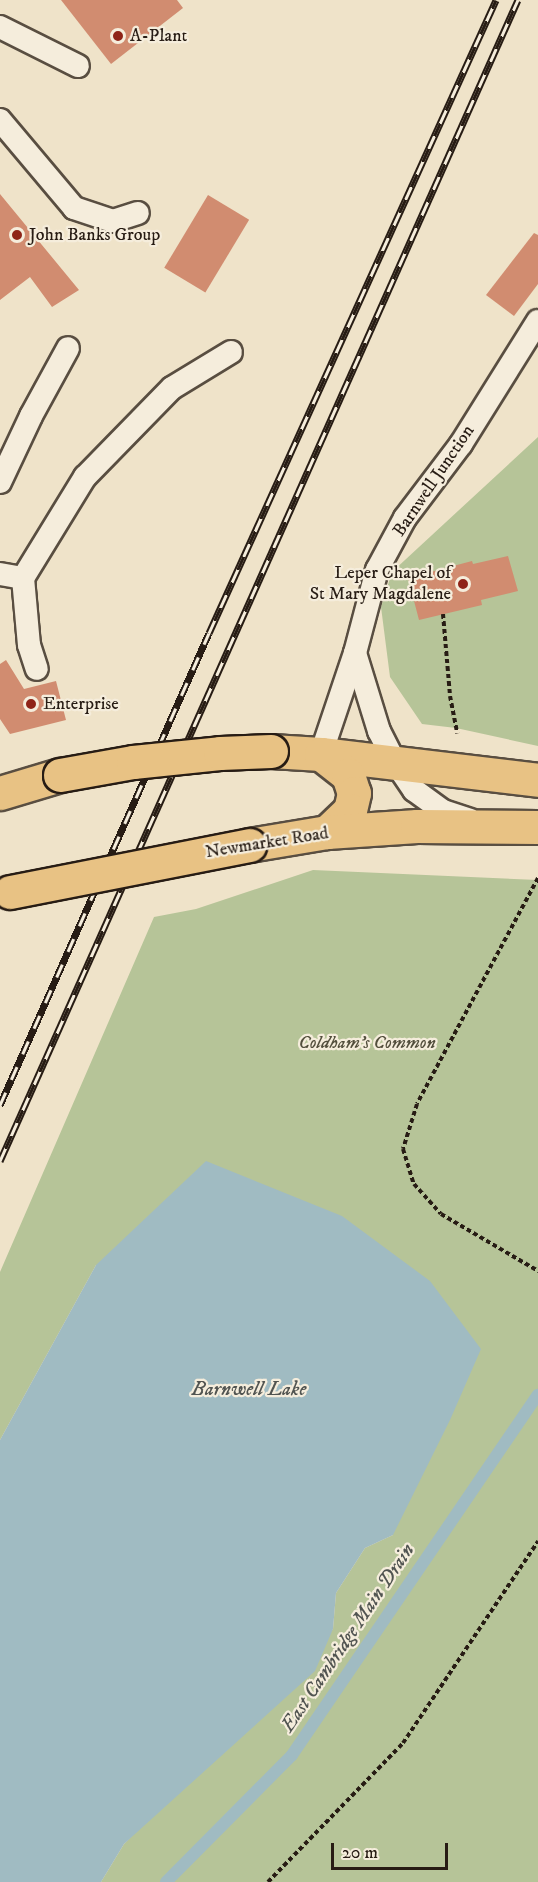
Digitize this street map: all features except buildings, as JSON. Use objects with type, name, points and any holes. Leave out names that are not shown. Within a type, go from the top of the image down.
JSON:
[{"type":"main road","points":[[0,793],[60,775],[133,762],[220,753],[271,751],[395,762],[538,780]]},
{"type":"main road","points":[[321,754],[348,775],[354,793],[350,810],[327,832]]},
{"type":"main road","name":"Newmarket Road","points":[[5,893],[327,832],[417,826],[538,827]]},
{"type":"lane","points":[[0,27],[78,66]]},
{"type":"lane","points":[[0,120],[74,208],[113,221],[138,213]]},
{"type":"lane","name":"Barnwell Junction","points":[[321,754],[355,653],[377,570],[405,518],[461,444],[538,321]]},
{"type":"lane","points":[[0,482],[31,416],[68,348]]},
{"type":"lane","points":[[37,669],[29,645],[23,578],[85,477],[172,388],[231,352]]},
{"type":"lane","points":[[0,574],[23,578]]},
{"type":"lane","points":[[355,653],[378,731],[414,790],[443,811],[491,826]]},
{"type":"path","points":[[443,615],[450,696],[458,739]]},
{"type":"path","points":[[538,878],[417,1104],[403,1149],[414,1184],[441,1214],[538,1271]]},
{"type":"path","points":[[268,1882],[403,1743],[538,1541]]},
{"type":"green space","points":[[538,437],[538,746],[456,728],[422,724],[390,677],[381,607],[392,572]]},
{"type":"green space","name":"Coldham's Common","points":[[313,870],[538,880],[538,1882],[101,1882],[124,1844],[333,1629],[336,1593],[365,1548],[393,1535],[96,1265],[0,1440],[0,1272],[154,917],[196,909]]},
{"type":"water","name":"Barnwell Lake","points":[[206,1161],[342,1216],[430,1281],[481,1349],[450,1420],[393,1535],[365,1548],[336,1593],[333,1629],[315,1671],[124,1844],[101,1882],[0,1882],[0,1440],[96,1265]]},
{"type":"waterway","name":"East Cambridge Main Drain","points":[[166,1882],[292,1755],[538,1395]]},
{"type":"railway","points":[[0,1105],[209,633],[496,0]]},
{"type":"railway","points":[[0,1161],[518,0]]},
{"type":"place","name":"A-Plant","points":[[118,36]]},
{"type":"place","name":"John Banks Group","points":[[17,235]]},
{"type":"place","name":"Leper Chapel of St Mary Magdalene","points":[[463,584]]},
{"type":"place","name":"Enterprise","points":[[31,704]]}]
